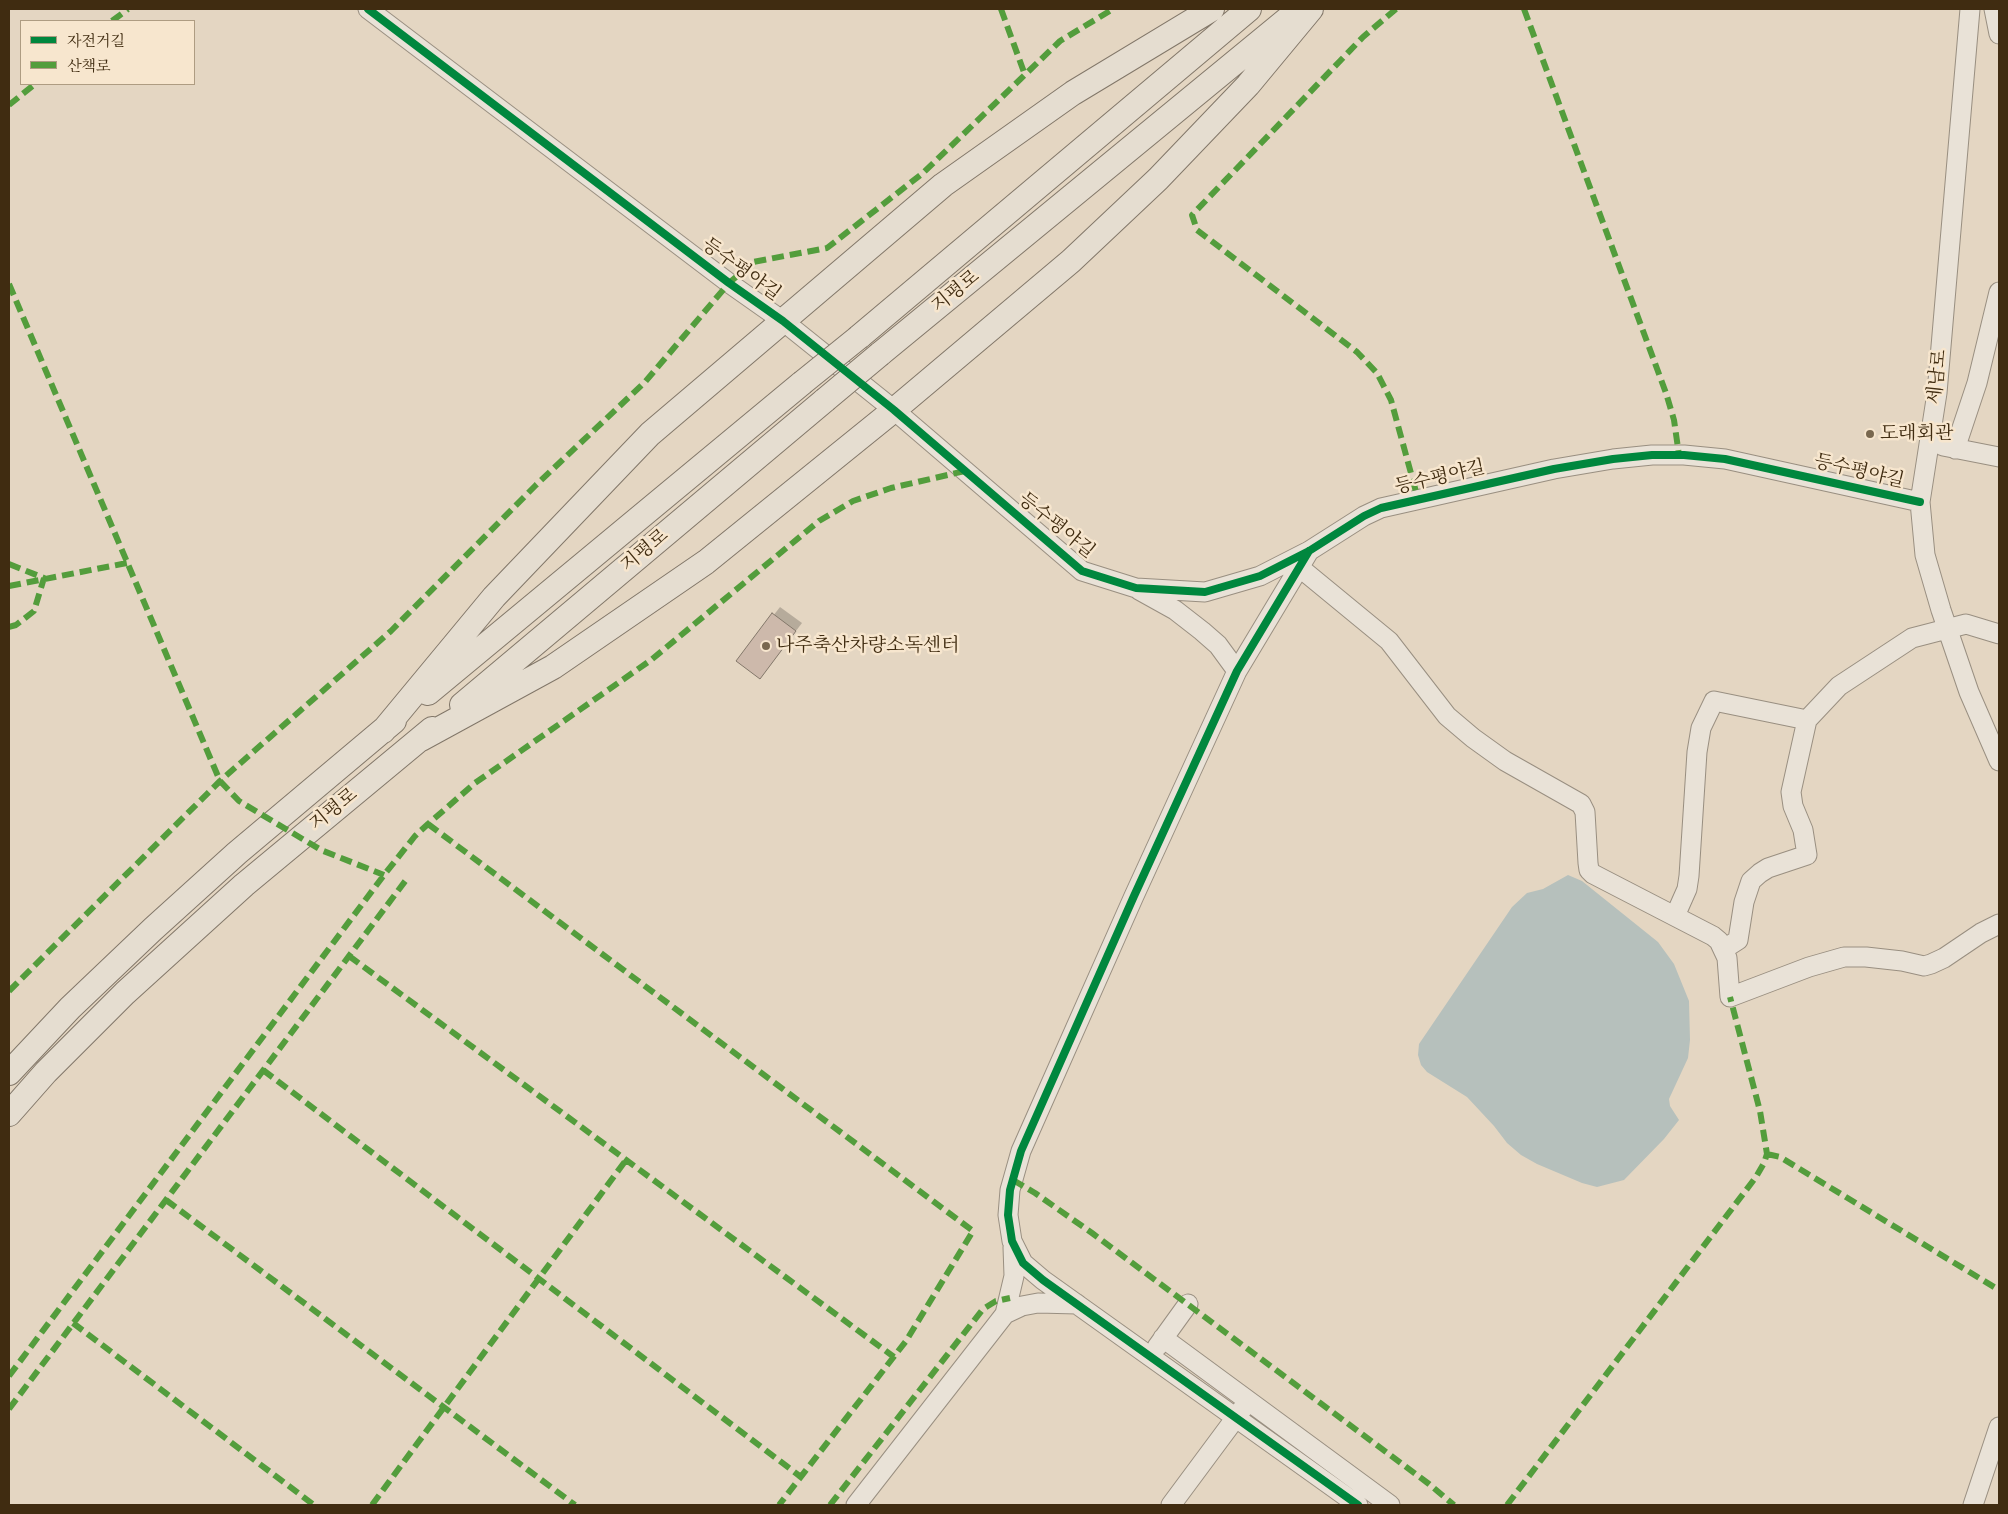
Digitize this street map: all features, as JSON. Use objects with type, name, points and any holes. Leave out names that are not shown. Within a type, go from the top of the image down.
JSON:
[{"type":"main road","points":[[383,731],[494,597],[643,441],[943,185],[1073,93],[1212,9]]},
{"type":"main road","name":"지평로","points":[[9,1073],[70,1008],[237,853],[1249,9]]},
{"type":"main road","name":"지평로","points":[[9,1114],[46,1072],[125,993],[244,885],[880,354],[1301,9]]},
{"type":"main road","points":[[421,739],[553,667],[706,562],[894,410],[1071,261],[1158,180],[1248,85],[1311,9]]},
{"type":"street","name":"등수평야길","points":[[368,9],[729,283],[783,321],[894,410],[1082,571],[1136,588],[1205,592],[1260,576],[1304,559],[1364,516],[1380,508],[1554,468],[1652,455],[1684,454],[1725,459],[1920,502]]},
{"type":"street","name":"세남로","points":[[1970,9],[1937,393],[1920,502],[1925,555],[1947,629],[1969,692],[1999,761]]},
{"type":"street","points":[[1994,9],[1999,34]]},
{"type":"street","points":[[1955,449],[1977,383],[1999,292]]},
{"type":"street","points":[[1929,443],[1999,457]]},
{"type":"street","points":[[856,1505],[1005,1314],[1014,1276],[1014,1256],[1008,1215],[1010,1190],[1021,1151],[1134,896],[1237,671],[1304,559],[1389,641],[1447,716],[1505,761],[1581,804],[1585,812],[1589,870],[1593,874],[1713,936],[1719,941],[1727,958],[1730,997],[1809,967],[1844,957],[1866,957],[1902,961],[1924,966],[1944,958],[1981,933],[1999,924]]},
{"type":"street","points":[[1136,588],[1175,610],[1202,630],[1218,645],[1237,671]]},
{"type":"street","points":[[1724,949],[1738,940],[1746,896],[1751,881],[1768,868],[1807,855],[1803,830],[1793,806],[1792,792],[1807,720],[1839,686],[1912,638],[1966,624],[1999,634]]},
{"type":"street","points":[[1675,916],[1687,889],[1689,876],[1697,752],[1701,728],[1714,701],[1807,720]]},
{"type":"street","points":[[1012,1241],[1023,1263],[1077,1304],[1358,1505]]},
{"type":"street","points":[[1005,1314],[1022,1306],[1038,1303],[1077,1304]]},
{"type":"street","points":[[1150,1356],[1188,1304]]},
{"type":"street","points":[[1163,1338],[1390,1505]]},
{"type":"street","points":[[1171,1505],[1248,1400]]},
{"type":"street","points":[[1974,1505],[1999,1427]]},
{"type":"shaded area","points":[[1568,875],[1582,881],[1658,942],[1674,964],[1689,1001],[1690,1040],[1688,1058],[1669,1099],[1670,1106],[1679,1120],[1664,1139],[1624,1180],[1597,1187],[1582,1183],[1537,1164],[1521,1155],[1507,1143],[1467,1097],[1427,1072],[1421,1065],[1418,1055],[1419,1044],[1512,907],[1527,893],[1543,889]]},
{"type":"building","name":"나주축산차량소독센터","points":[[772,613],[796,631],[760,679],[736,661]]},
{"type":"marked path","points":[[113,20],[128,9]]},
{"type":"marked path","points":[[1001,9],[1025,75]]},
{"type":"marked path","points":[[9,991],[220,781],[391,631],[536,485],[645,382],[729,283],[753,262],[827,248],[923,173],[1060,41],[1113,9]]},
{"type":"marked path","points":[[1396,9],[1363,37],[1192,215],[1197,230],[1357,352],[1377,373],[1391,400],[1418,499]]},
{"type":"marked path","points":[[1524,9],[1666,393],[1674,420],[1679,455]]},
{"type":"marked path","points":[[9,105],[34,85]]},
{"type":"marked path","points":[[9,284],[220,781],[239,801],[321,850],[384,875]]},
{"type":"marked path","points":[[9,1376],[415,836],[475,783],[651,660],[819,521],[853,501],[891,488],[965,471]]},
{"type":"marked path","points":[[9,586],[127,563]]},
{"type":"marked path","points":[[9,564],[44,578],[34,611],[16,625],[9,627]]},
{"type":"marked path","points":[[428,824],[973,1231],[906,1341],[779,1505]]},
{"type":"marked path","points":[[9,1409],[406,880]]},
{"type":"marked path","points":[[349,956],[894,1357]]},
{"type":"marked path","points":[[1507,1505],[1756,1177],[1764,1163],[1767,1154],[1760,1111],[1730,997]]},
{"type":"marked path","points":[[263,1070],[801,1477]]},
{"type":"marked path","points":[[1767,1154],[1780,1157],[1999,1290]]},
{"type":"marked path","points":[[372,1505],[626,1160]]},
{"type":"marked path","points":[[1013,1180],[1092,1233],[1429,1484],[1454,1505]]},
{"type":"marked path","points":[[166,1200],[575,1505]]},
{"type":"marked path","points":[[830,1505],[983,1309],[996,1301],[1010,1298]]},
{"type":"marked path","points":[[73,1323],[314,1505]]},
{"type":"cycle path","points":[[368,9],[729,283],[783,321],[894,410],[1082,571],[1136,588],[1205,592],[1260,576],[1309,551],[1364,516],[1381,508],[1554,469],[1613,459],[1652,455],[1684,455],[1725,459],[1920,502]]},
{"type":"cycle path","points":[[1309,551],[1237,671],[1134,896],[1021,1151],[1010,1190],[1008,1215],[1012,1241],[1023,1263],[1043,1280],[1358,1505]]},
{"type":"place","name":"도래회관","points":[[1870,434]]},
{"type":"place","name":"나주축산차량소독센터","points":[[766,646]]}]
